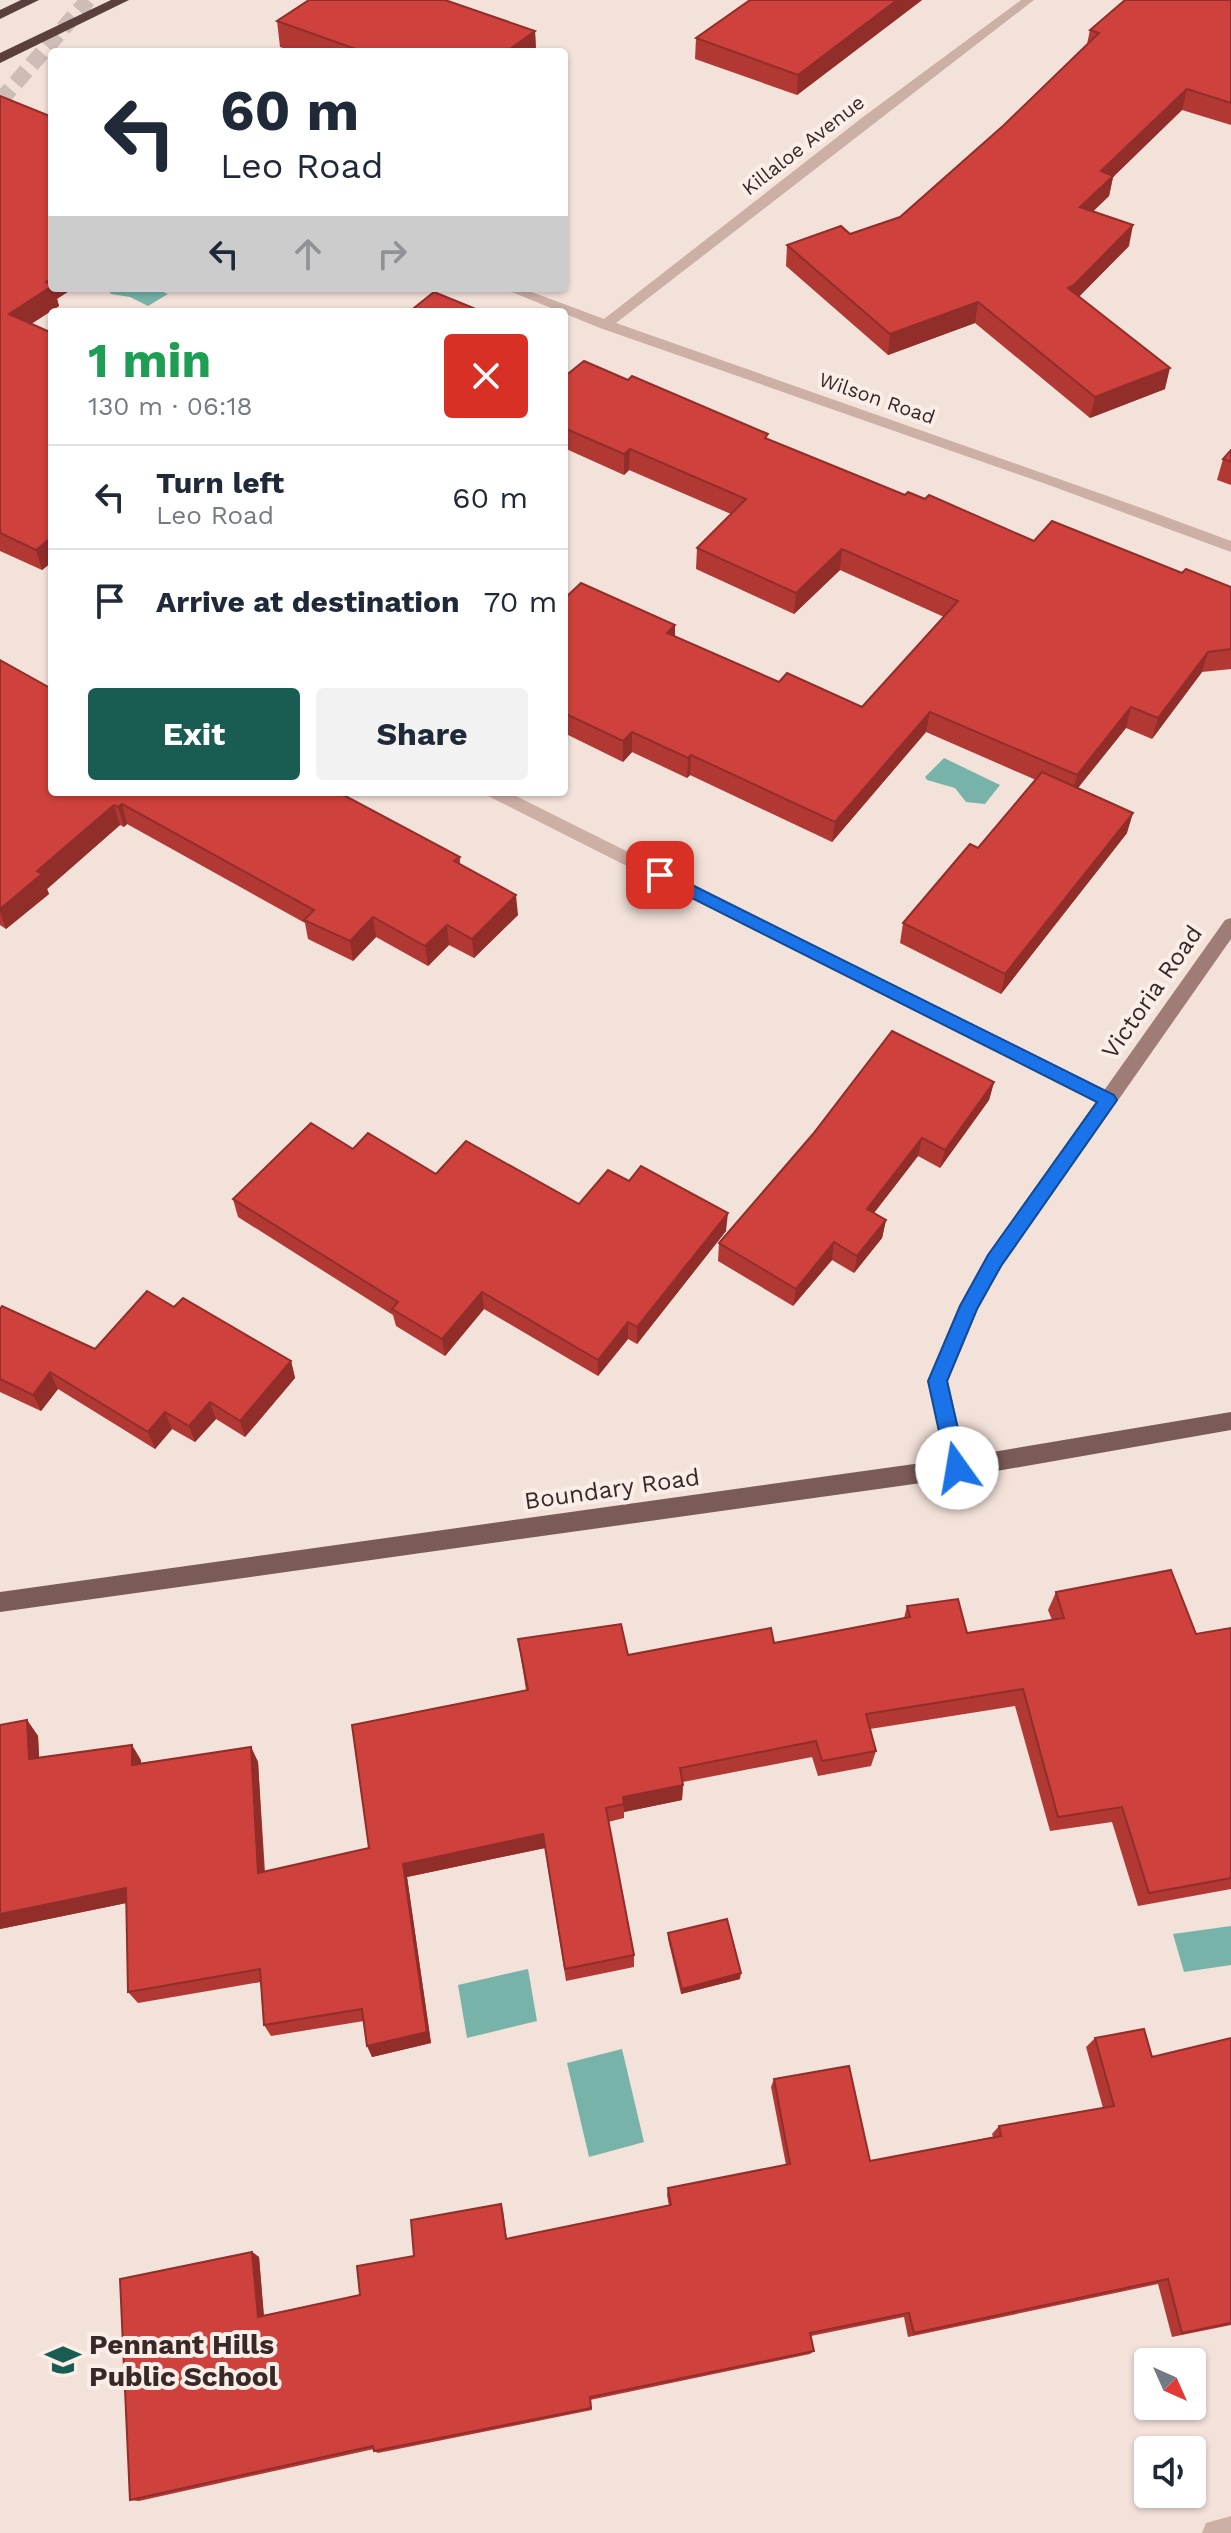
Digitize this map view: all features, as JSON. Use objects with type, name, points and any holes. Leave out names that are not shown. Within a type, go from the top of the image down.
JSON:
[{"type":"highway","points":[[0,15],[32,0]]},
{"type":"highway","points":[[0,59],[122,0]]},
{"type":"main road","name":"Boundary Road","points":[[0,1602],[957,1468],[1231,1421]]},
{"type":"street","name":"Killaloe Avenue","points":[[605,325],[867,120],[1028,0]]},
{"type":"street","name":"Wilson Road","points":[[519,292],[561,308]]},
{"type":"street","name":"Wilson Road","points":[[568,311],[1121,504],[1231,547]]},
{"type":"street","points":[[502,796],[1108,1100]]},
{"type":"street","name":"Victoria Road","points":[[957,1468],[938,1381],[969,1306],[995,1260],[1231,925]]},
{"type":"street","points":[[1216,2533],[1231,2530]]},
{"type":"water","points":[[110,292],[168,294],[148,306],[130,297]]},
{"type":"water","points":[[944,758],[1000,785],[985,804],[966,802],[955,788],[925,777]]},
{"type":"water","points":[[1231,1926],[1231,1965],[1184,1972],[1173,1934]]},
{"type":"water","points":[[528,1969],[537,2021],[467,2038],[458,1985]]},
{"type":"water","points":[[622,2049],[644,2142],[589,2157],[567,2063]]},
{"type":"building","points":[[309,0],[445,0],[535,31],[512,48],[353,48],[277,21]]},
{"type":"building","points":[[750,0],[897,0],[798,75],[696,38]]},
{"type":"building","points":[[1125,0],[1231,0],[1231,103],[1187,89],[1101,171],[1113,176],[1080,207],[1133,225],[1068,288],[1170,368],[1095,397],[978,302],[890,334],[787,245],[841,226],[850,234],[900,217],[1004,125],[1099,33],[1090,30]]},
{"type":"building","points":[[0,96],[48,115],[48,289],[9,314],[48,331],[48,540],[36,550],[0,533]]},
{"type":"building","points":[[434,292],[473,308],[414,308]]},
{"type":"building","points":[[584,361],[628,380],[632,376],[768,434],[765,438],[905,495],[908,492],[925,499],[929,495],[1034,541],[1052,521],[1182,573],[1186,569],[1231,587],[1231,649],[1208,652],[1158,718],[1131,707],[1077,775],[930,712],[835,822],[691,755],[688,758],[632,732],[623,741],[568,715],[568,595],[581,583],[675,625],[667,633],[779,682],[787,673],[862,707],[958,601],[842,549],[796,593],[697,548],[746,499],[630,449],[624,454],[568,430],[568,374]]},
{"type":"building","points":[[1231,450],[1231,462],[1223,459]]},
{"type":"building","points":[[0,660],[48,687],[48,796],[346,796],[460,857],[454,861],[516,895],[472,939],[447,925],[425,946],[373,917],[350,941],[304,920],[314,910],[122,804],[118,807],[114,805],[37,871],[42,874],[0,909]]},
{"type":"building","points":[[1042,772],[1133,813],[1005,974],[903,923],[970,844],[978,848]]},
{"type":"building","points":[[892,1031],[994,1082],[945,1150],[922,1138],[867,1209],[886,1220],[857,1256],[834,1242],[796,1289],[719,1243],[813,1134]]},
{"type":"building","points":[[311,1123],[353,1149],[368,1133],[436,1174],[466,1141],[579,1204],[608,1170],[629,1181],[641,1166],[728,1213],[637,1327],[628,1322],[598,1360],[482,1292],[442,1339],[392,1309],[398,1302],[233,1199]]},
{"type":"building","points":[[147,1291],[174,1307],[183,1298],[291,1361],[240,1421],[210,1402],[189,1426],[165,1412],[148,1432],[50,1372],[33,1395],[0,1379],[2,1306],[95,1349]]},
{"type":"building","points":[[1171,1570],[1196,1634],[1231,1628],[1231,1878],[1149,1893],[1122,1807],[1058,1817],[1023,1689],[866,1714],[876,1751],[822,1761],[816,1741],[680,1768],[683,1785],[623,1797],[624,1804],[606,1808],[634,1955],[565,1969],[543,1834],[403,1864],[427,2032],[367,2046],[362,2009],[264,2025],[260,1969],[128,1992],[126,1888],[0,1914],[0,1725],[27,1720],[29,1759],[132,1745],[132,1765],[251,1747],[258,1873],[369,1848],[352,1725],[528,1690],[518,1639],[621,1624],[628,1655],[771,1628],[774,1643],[910,1617],[907,1606],[958,1599],[967,1633],[1064,1618],[1056,1592]]},
{"type":"building","points":[[727,1919],[741,1973],[682,1989],[668,1933]]},
{"type":"building","points":[[1144,2029],[1152,2057],[1231,2038],[1231,2323],[1182,2333],[1168,2279],[914,2333],[909,2313],[810,2333],[814,2351],[590,2397],[591,2408],[374,2451],[373,2446],[130,2500],[120,2279],[252,2252],[258,2317],[360,2295],[357,2266],[414,2256],[411,2220],[501,2204],[506,2239],[671,2205],[668,2188],[790,2164],[774,2079],[849,2066],[870,2161],[1001,2136],[999,2126],[1114,2106],[1095,2038]]},
{"type":"tunnel","points":[[0,101],[88,0]]},
{"type":"place","name":"Pennant Hills Public School","points":[[63,2360]]},
{"type":"route","points":[[660,875],[1108,1100],[995,1260],[969,1306],[938,1381],[957,1468]]}]
